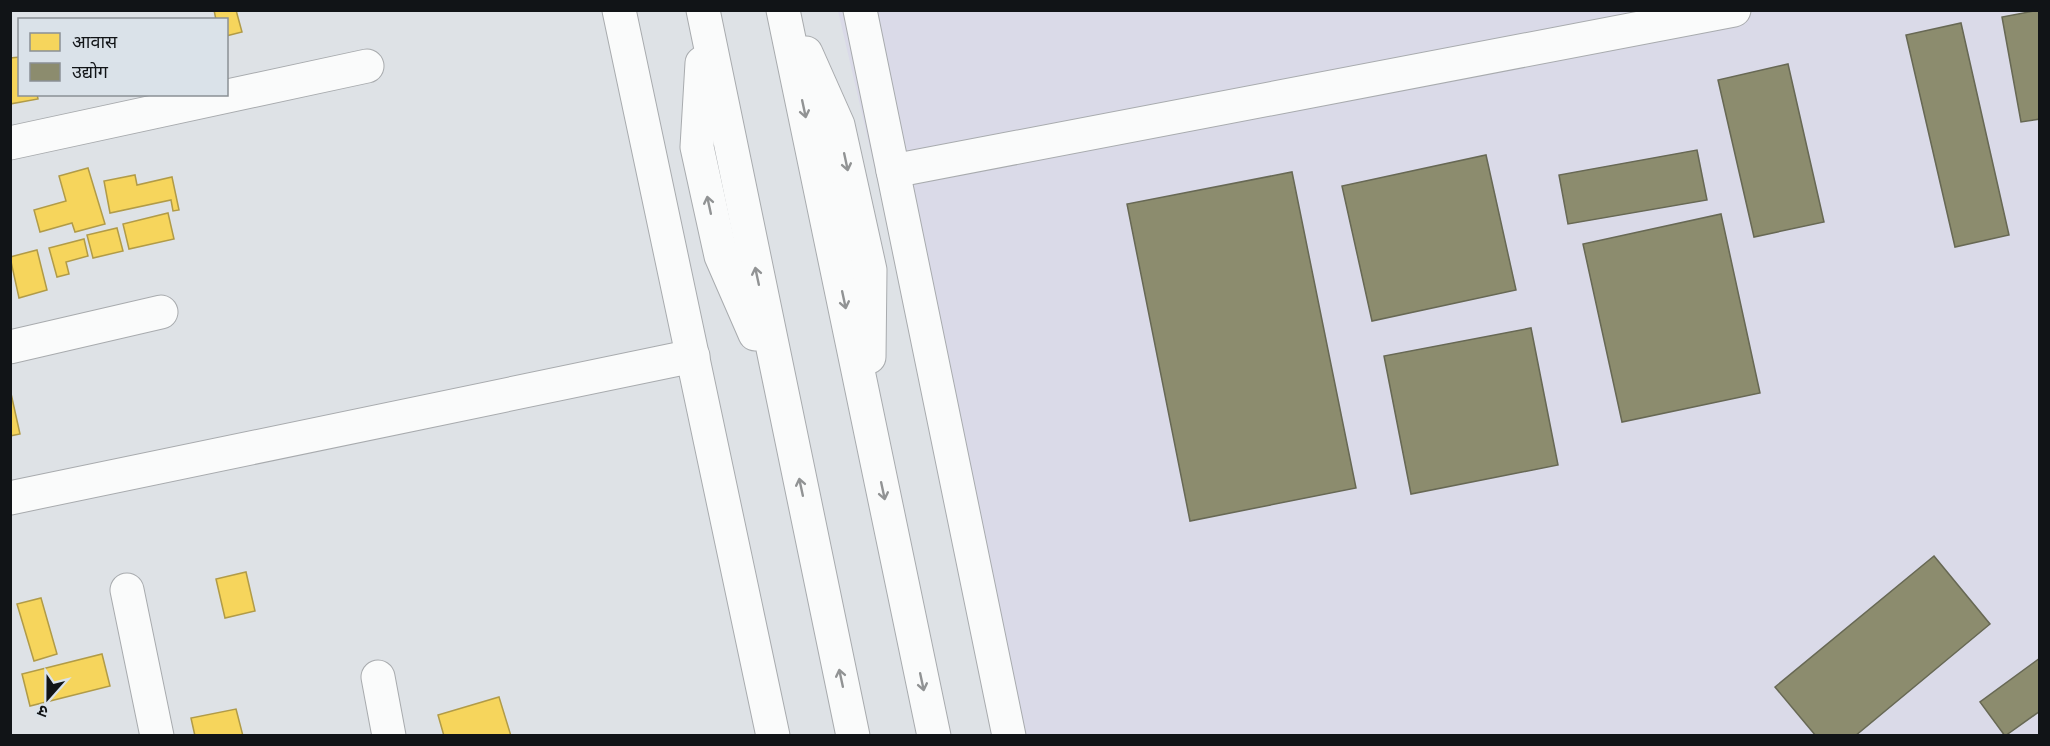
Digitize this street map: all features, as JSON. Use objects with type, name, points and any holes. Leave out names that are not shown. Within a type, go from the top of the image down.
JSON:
[{"type":"street","points":[[619,10],[773,735]]},
{"type":"street","points":[[785,10],[934,735]]},
{"type":"street","points":[[860,10],[1009,735]]},
{"type":"street","points":[[893,171],[1734,10]]},
{"type":"street","points":[[704,15],[854,735]]},
{"type":"street","points":[[10,144],[367,66]]},
{"type":"street","points":[[10,347],[161,312]]},
{"type":"street","points":[[10,498],[693,356]]},
{"type":"street","points":[[127,590],[157,735]]},
{"type":"street","points":[[378,677],[389,735]]},
{"type":"shaded area","points":[[838,11],[2039,11],[2039,735],[1007,735]]},
{"type":"building: आवास","points":[[214,10],[236,10],[242,32],[228,36],[228,18],[216,18]]},
{"type":"building: आवास","points":[[18,57],[18,96],[37,96],[38,99],[10,104],[10,58]]},
{"type":"building: आवास","points":[[88,168],[105,224],[75,232],[72,223],[40,232],[34,210],[66,201],[59,176]]},
{"type":"building: आवास","points":[[135,175],[137,185],[172,177],[179,210],[173,211],[171,200],[110,213],[104,181]]},
{"type":"building: आवास","points":[[168,213],[174,239],[129,249],[123,224]]},
{"type":"building: आवास","points":[[117,228],[123,251],[93,258],[87,235]]},
{"type":"building: आवास","points":[[84,239],[88,256],[66,262],[69,274],[57,277],[49,248]]},
{"type":"building: आवास","points":[[37,250],[47,290],[19,298],[10,257]]},
{"type":"building: आवास","points":[[10,389],[20,434],[10,436]]},
{"type":"building: आवास","points":[[246,572],[255,611],[225,618],[216,579]]},
{"type":"building: आवास","points":[[41,598],[57,654],[34,661],[17,604]]},
{"type":"building: आवास","points":[[102,654],[110,686],[30,706],[22,674]]},
{"type":"building: आवास","points":[[499,697],[511,736],[444,736],[438,715]]},
{"type":"building: आवास","points":[[236,709],[243,736],[195,736],[191,718]]},
{"type":"building: उद्योग","points":[[2040,10],[2040,119],[2021,122],[2002,17]]},
{"type":"building: उद्योग","points":[[1961,23],[2009,235],[1955,247],[1906,35]]},
{"type":"building: उद्योग","points":[[1788,64],[1824,222],[1754,237],[1718,80]]},
{"type":"building: उद्योग","points":[[1697,150],[1707,200],[1568,224],[1559,175]]},
{"type":"building: उद्योग","points":[[1486,155],[1516,290],[1372,321],[1342,186]]},
{"type":"building: उद्योग","points":[[1292,172],[1356,488],[1190,521],[1127,204]]},
{"type":"building: उद्योग","points":[[1721,214],[1760,393],[1622,422],[1583,244]]},
{"type":"building: उद्योग","points":[[1531,328],[1558,465],[1411,494],[1384,356]]},
{"type":"building: उद्योग","points":[[1934,556],[1990,624],[1855,736],[1816,736],[1775,687]]},
{"type":"building: उद्योग","points":[[2040,658],[2040,711],[2005,736],[1980,702]]}]
